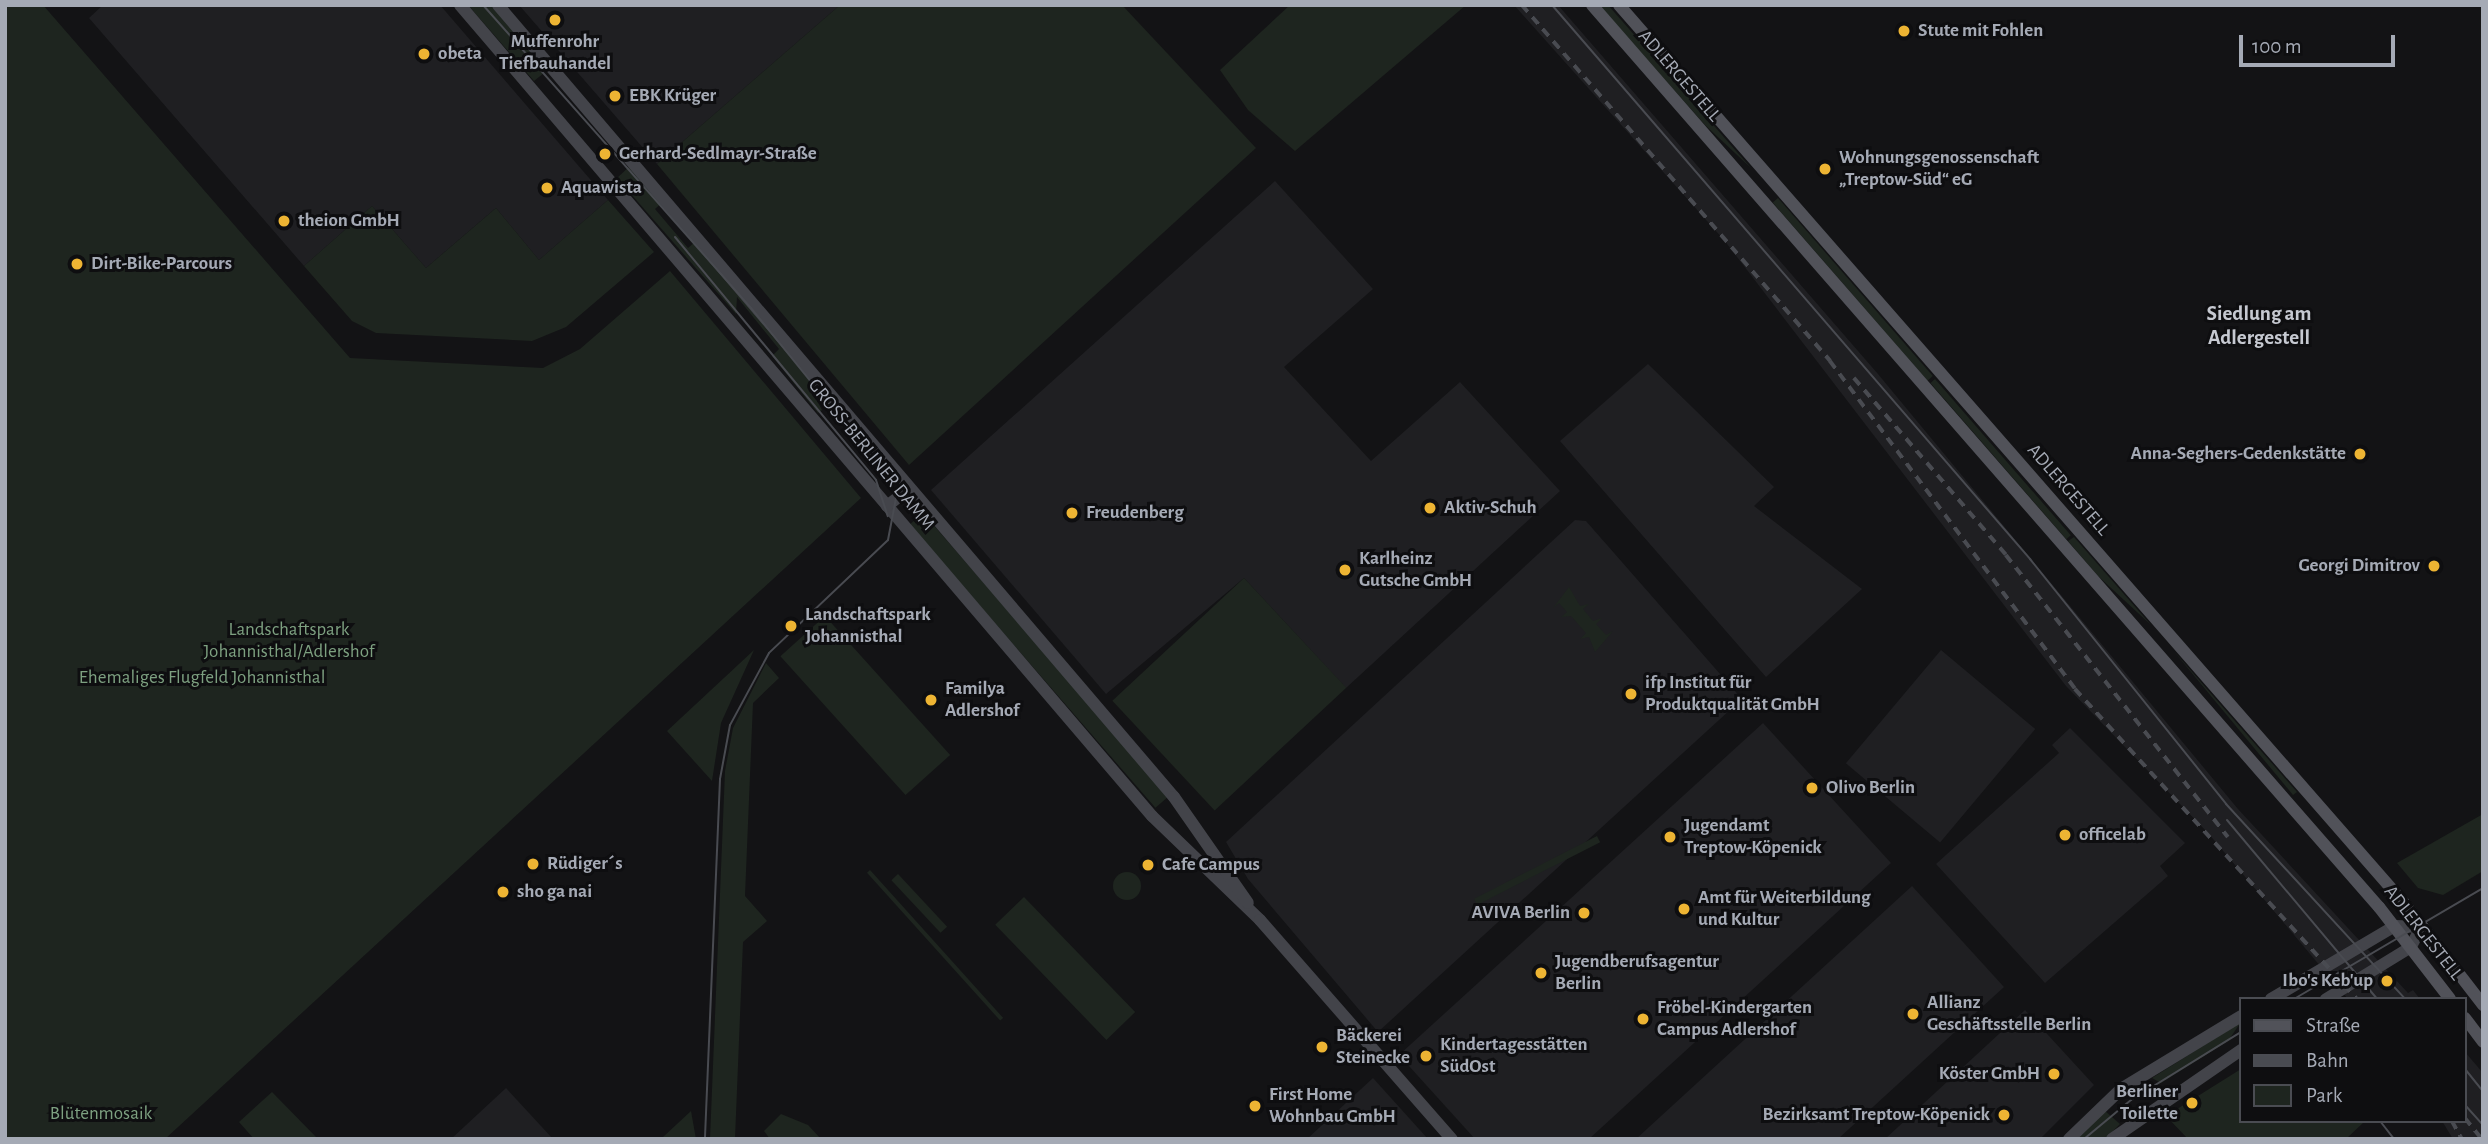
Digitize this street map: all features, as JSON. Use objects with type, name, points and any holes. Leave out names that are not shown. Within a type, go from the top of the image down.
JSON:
[{"type":"main road","name":"GROSS-BERLINER DAMM","points":[[460,5],[887,506],[1187,852],[1260,920],[1452,1139]]},
{"type":"main road","name":"GROSS-BERLINER DAMM","points":[[499,5],[1204,838],[1260,920]]},
{"type":"main road","name":"ADLERGESTELL","points":[[1592,5],[2395,926],[2448,997]]},
{"type":"main road","name":"ADLERGESTELL","points":[[1619,5],[2421,927],[2483,1005]]},
{"type":"main road","points":[[887,506],[910,488]]},
{"type":"main road","points":[[1187,852],[1204,838]]},
{"type":"main road","points":[[2274,997],[2395,926],[2421,927],[2411,947],[2329,997]]},
{"type":"main road","points":[[2069,1139],[2122,1090],[2240,1017]]},
{"type":"main road","points":[[2467,1021],[2483,1042]]},
{"type":"main road","points":[[2112,1139],[2240,1051]]},
{"type":"shaded area","points":[[103,5],[440,5],[608,200],[539,260],[496,208],[426,268],[372,206],[304,266],[89,18]]},
{"type":"shaded area","points":[[519,5],[840,5],[657,164]]},
{"type":"shaded area","points":[[1514,5],[1558,5],[1878,374],[2238,809],[2408,993],[2413,990],[2418,997],[2346,997],[2208,833],[2066,686],[1724,240]]},
{"type":"shaded area","points":[[1275,181],[1373,289],[1284,367],[1371,461],[1460,382],[1560,491],[1346,688],[1244,578],[1106,694],[931,490]]},
{"type":"shaded area","points":[[1648,364],[1774,487],[1754,506],[1862,589],[1766,677],[1560,441]]},
{"type":"shaded area","points":[[1575,520],[1586,521],[1742,699],[1378,1032],[1248,879],[1226,842]]},
{"type":"shaded area","points":[[1941,650],[2035,729],[1940,842],[1846,763]]},
{"type":"shaded area","points":[[1763,723],[1891,863],[1589,1139],[1475,1139],[1399,1055]]},
{"type":"shaded area","points":[[2070,728],[2185,843],[2160,866],[2168,876],[2045,983],[1936,864],[2059,753],[2052,745]]},
{"type":"shaded area","points":[[1912,886],[2004,987],[1838,1139],[1636,1139]]},
{"type":"shaded area","points":[[2025,1010],[2094,1085],[2040,1139],[1885,1139]]},
{"type":"shaded area","points":[[2467,1054],[2483,1073],[2483,1139],[2453,1139],[2443,1123],[2467,1123]]},
{"type":"shaded area","points":[[1373,1078],[1428,1139],[1307,1139]]},
{"type":"shaded area","points":[[506,1088],[553,1139],[451,1139]]},
{"type":"green space","name":"Landschaftspark Johannisthal/Adlershof","points":[[5,5],[43,5],[350,358],[543,368],[580,349],[670,271],[861,498],[165,1139],[5,1139]]},
{"type":"green space","points":[[468,5],[492,5],[543,64],[544,73],[534,81]]},
{"type":"green space","points":[[840,5],[1122,5],[1256,148],[909,465],[657,164]]},
{"type":"green space","points":[[1290,5],[1466,5],[1295,151],[1248,110],[1220,70]]},
{"type":"green space","points":[[1599,5],[1608,5],[1751,168],[1705,125]]},
{"type":"green space","points":[[631,165],[663,202],[655,209],[688,248],[696,241],[832,402],[827,406],[810,388],[822,410],[818,413],[772,356],[779,349],[737,297],[736,314],[617,178]]},
{"type":"green space","points":[[1778,198],[1933,376],[1928,381],[1773,203]]},
{"type":"green space","points":[[608,200],[654,252],[566,327],[532,341],[376,333],[352,321],[304,266],[372,206],[426,268],[496,208],[539,260]]},
{"type":"green space","points":[[1935,379],[2071,535],[2066,539],[1930,383]]},
{"type":"green space","points":[[923,513],[1169,796],[1155,808],[909,525]]},
{"type":"green space","points":[[2074,537],[2151,625],[2098,576],[2068,541]]},
{"type":"green space","points":[[1244,578],[1346,688],[1215,810],[1112,701]]},
{"type":"green space","points":[[1569,587],[1580,606],[1589,604],[1583,609],[1593,621],[1602,618],[1596,624],[1606,635],[1613,631],[1595,652],[1589,637],[1580,639],[1586,633],[1571,616],[1561,617],[1567,612],[1559,603],[1553,608]]},
{"type":"green space","points":[[825,616],[950,755],[906,795],[780,656]]},
{"type":"green space","points":[[2172,649],[2297,792],[2293,795]]},
{"type":"green space","points":[[754,650],[721,723],[712,781],[667,731]]},
{"type":"green space","points":[[766,663],[779,678],[753,703],[745,896],[767,921],[743,942],[735,1139],[710,1139],[725,771],[733,728]]},
{"type":"green space","points":[[2483,814],[2483,871],[2443,895],[2418,888],[2397,863]]},
{"type":"green space","points":[[1597,836],[1600,842],[1477,905],[1474,899]]},
{"type":"green space","points":[[870,870],[1003,1018],[1000,1021],[867,873]]},
{"type":"green space","points":[[1127,872],[1137,876],[1141,886],[1137,896],[1127,900],[1117,896],[1113,886],[1117,876]]},
{"type":"green space","points":[[898,874],[947,927],[941,933],[891,880]]},
{"type":"green space","points":[[1024,897],[1135,1012],[1106,1040],[995,925]]},
{"type":"green space","points":[[2240,1023],[2228,1041],[2161,1083],[2152,1078]]},
{"type":"green space","points":[[2240,1070],[2240,1123],[2363,1123],[2346,1139],[2188,1139],[2166,1116]]},
{"type":"green space","points":[[272,1092],[318,1139],[254,1139],[239,1122]]},
{"type":"green space","points":[[2104,1110],[2120,1124],[2105,1139],[2075,1139]]},
{"type":"green space","points":[[691,1111],[696,1139],[664,1139],[663,1137]]},
{"type":"green space","points":[[781,1114],[808,1125],[821,1139],[770,1139],[764,1131]]},
{"type":"tram line","points":[[483,5],[751,308],[882,469],[896,498],[888,540],[769,653],[730,725],[720,779],[705,1139]]},
{"type":"tram line","points":[[1552,5],[2030,559],[2226,804],[2403,997]]},
{"type":"tram line","points":[[675,237],[876,480],[888,516]]},
{"type":"tram line","points":[[2227,820],[2375,997]]},
{"type":"tram line","points":[[2297,997],[2483,888]]},
{"type":"tram line","points":[[2084,1139],[2131,1100],[2240,1033]]},
{"type":"tram line","points":[[2467,1071],[2483,1091]]},
{"type":"tram line","points":[[2467,1107],[2483,1125]]},
{"type":"tram line","points":[[2382,1123],[2394,1139]]},
{"type":"railway","points":[[1522,5],[1830,361],[2075,689],[2355,997]]},
{"type":"railway","points":[[1854,378],[2006,555],[2228,837]]},
{"type":"railway","points":[[2467,1120],[2482,1139]]},
{"type":"railway","points":[[2453,1123],[2462,1139]]},
{"type":"place","name":"Muffenrohr Tiefbauhandel","points":[[555,20]]},
{"type":"place","name":"Stute mit Fohlen","points":[[1904,31]]},
{"type":"place","name":"obeta","points":[[424,54]]},
{"type":"place","name":"EBK Krüger","points":[[615,96]]},
{"type":"place","name":"Gerhard-Sedlmayr-Straße","points":[[605,154]]},
{"type":"place","name":"Wohnungsgenossenschaft „Treptow-Süd“ eG","points":[[1825,169]]},
{"type":"place","name":"Aquawista","points":[[547,188]]},
{"type":"place","name":"theion GmbH","points":[[284,221]]},
{"type":"place","name":"Dirt-Bike-Parcours","points":[[77,264]]},
{"type":"place","name":"Anna-Seghers-Gedenkstätte","points":[[2360,454]]},
{"type":"place","name":"Aktiv-Schuh","points":[[1430,508]]},
{"type":"place","name":"Freudenberg","points":[[1072,513]]},
{"type":"place","name":"Georgi Dimitrov","points":[[2434,566]]},
{"type":"place","name":"Karlheinz Gutsche GmbH","points":[[1345,570]]},
{"type":"place","name":"Landschaftspark Johannisthal","points":[[791,626]]},
{"type":"place","name":"ifp Institut für Produktqualität GmbH","points":[[1631,694]]},
{"type":"place","name":"Familya Adlershof","points":[[931,700]]},
{"type":"place","name":"Olivo Berlin","points":[[1812,788]]},
{"type":"place","name":"officelab","points":[[2065,835]]},
{"type":"place","name":"Jugendamt Treptow-Köpenick","points":[[1670,837]]},
{"type":"place","name":"Rüdiger´s","points":[[533,864]]},
{"type":"place","name":"Cafe Campus","points":[[1148,865]]},
{"type":"place","name":"sho ga nai","points":[[503,892]]},
{"type":"place","name":"Amt für Weiterbildung und Kultur","points":[[1684,909]]},
{"type":"place","name":"AVIVA Berlin","points":[[1584,913]]},
{"type":"place","name":"Jugendberufsagentur Berlin","points":[[1541,973]]},
{"type":"place","name":"Ibo's Keb'up","points":[[2387,981]]},
{"type":"place","name":"Allianz Geschäftsstelle Berlin","points":[[1913,1014]]},
{"type":"place","name":"Fröbel-Kindergarten Campus Adlershof","points":[[1643,1019]]},
{"type":"place","name":"Bäckerei Steinecke","points":[[1322,1047]]},
{"type":"place","name":"Kindertagesstätten SüdOst","points":[[1426,1056]]},
{"type":"place","name":"Köster GmbH","points":[[2054,1074]]},
{"type":"place","name":"Berliner Toilette","points":[[2192,1103]]},
{"type":"place","name":"First Home Wohnbau GmbH","points":[[1255,1106]]},
{"type":"place","name":"Bezirksamt Treptow-Köpenick","points":[[2004,1115]]},
{"type":"district","name":"Siedlung am Adlergestell","points":[[2259,326]]},
{"type":"park label","name":"Ehemaliges Flugfeld Johannisthal","points":[[202,678]]},
{"type":"park label","name":"Blütenmosaik","points":[[101,1114]]}]
